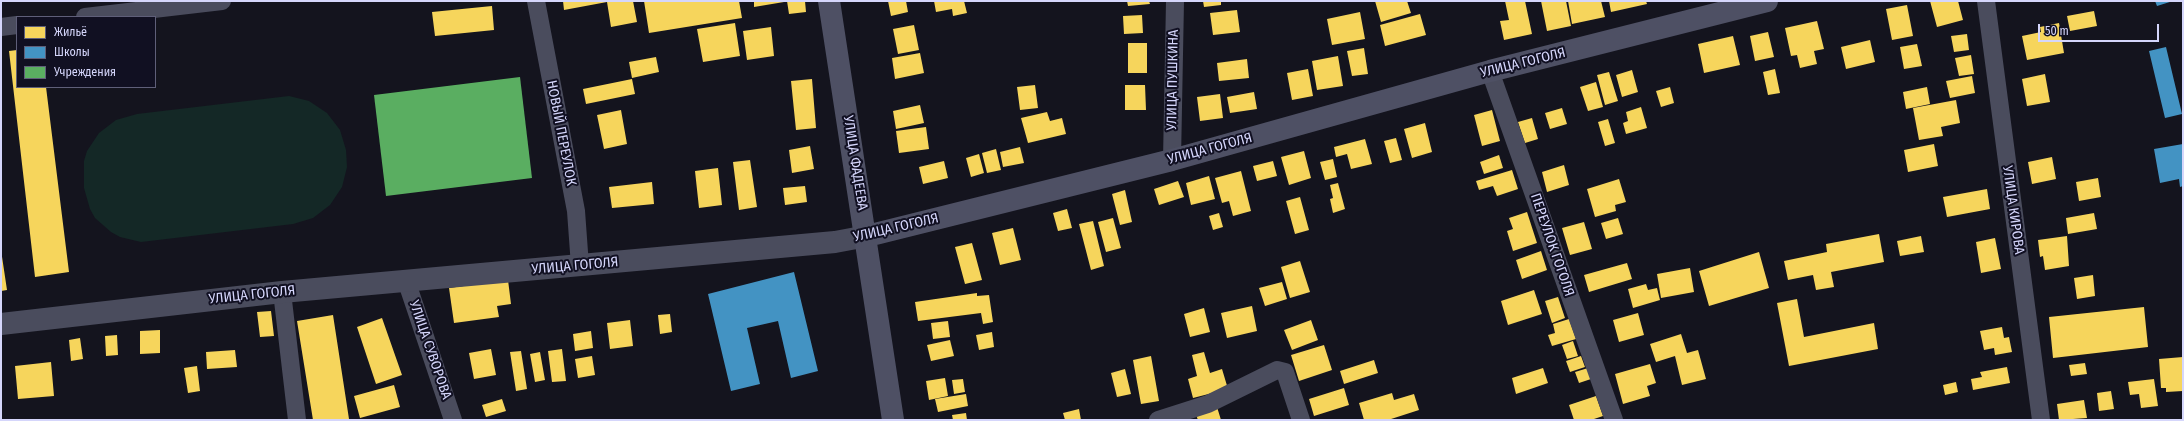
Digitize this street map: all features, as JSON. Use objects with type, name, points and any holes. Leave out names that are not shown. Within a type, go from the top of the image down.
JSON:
[{"type":"main road","name":"УЛИЦА ФАДЕЕВА","points":[[829,1],[893,420]]},
{"type":"main road","name":"УЛИЦА ГОГОЛЯ","points":[[866,236],[1172,160],[1490,71],[1768,1]]},
{"type":"street","points":[[94,16],[222,1]]},
{"type":"street","name":"НОВЫЙ ПЕРЕУЛОК","points":[[536,1],[576,211],[580,266]]},
{"type":"street","name":"УЛИЦА ПУШКИНА","points":[[1172,160],[1175,1]]},
{"type":"street","name":"УЛИЦА КИРОВА","points":[[1986,1],[2041,420]]},
{"type":"street","points":[[1,27],[16,25]]},
{"type":"street","name":"ПЕРЕУЛОК ГОГОЛЯ","points":[[1490,71],[1614,420]]},
{"type":"street","name":"УЛИЦА ГОГОЛЯ","points":[[1,324],[282,292],[835,242],[866,236]]},
{"type":"street","name":"УЛИЦА СУВОРОВА","points":[[406,280],[453,420]]},
{"type":"street","points":[[282,292],[297,420]]},
{"type":"street","points":[[1158,420],[1208,404],[1277,370],[1285,372],[1301,420]]},
{"type":"green space","points":[[289,96],[309,101],[327,113],[340,130],[346,150],[347,167],[342,187],[330,205],[313,218],[293,224],[141,242],[120,237],[111,232],[95,218],[90,209],[84,188],[84,161],[87,151],[99,133],[116,120],[137,114]]},
{"type":"building: Жильё","points":[[563,1],[633,1],[637,22],[611,27],[607,2],[564,10]]},
{"type":"building: Жильё","points":[[644,1],[739,1],[742,18],[649,33]]},
{"type":"building: Жильё","points":[[754,1],[784,1],[784,2],[754,7]]},
{"type":"building: Жильё","points":[[787,1],[805,1],[806,12],[789,14]]},
{"type":"building: Жильё","points":[[888,1],[906,1],[908,12],[891,16]]},
{"type":"building: Жильё","points":[[934,1],[964,1],[967,13],[953,16],[952,9],[936,12]]},
{"type":"building: Жильё","points":[[1127,1],[1149,1],[1150,4],[1128,6]]},
{"type":"building: Жильё","points":[[1203,1],[1221,1],[1221,5],[1204,7]]},
{"type":"building: Жильё","points":[[1375,1],[1407,1],[1411,13],[1381,22]]},
{"type":"building: Жильё","points":[[1505,1],[1525,1],[1532,34],[1504,40],[1500,21],[1509,20]]},
{"type":"building: Жильё","points":[[1541,1],[1566,1],[1571,26],[1547,31]]},
{"type":"building: Жильё","points":[[1568,1],[1601,1],[1605,17],[1572,24]]},
{"type":"building: Жильё","points":[[1609,1],[1646,1],[1647,4],[1611,12]]},
{"type":"building: Жильё","points":[[1930,1],[1958,1],[1963,20],[1937,27]]},
{"type":"building: Жильё","points":[[1907,5],[1913,36],[1892,40],[1886,9]]},
{"type":"building: Жильё","points":[[492,6],[494,30],[435,36],[432,12]]},
{"type":"building: Жильё","points":[[1237,10],[1240,32],[1213,35],[1210,13]]},
{"type":"building: Жильё","points":[[2094,11],[2097,26],[2070,31],[2067,16]]},
{"type":"building: Жильё","points":[[1360,12],[1365,39],[1332,45],[1327,19]]},
{"type":"building: Жильё","points":[[1420,14],[1426,35],[1385,46],[1380,25]]},
{"type":"building: Жильё","points":[[1142,15],[1143,33],[1124,34],[1123,16]]},
{"type":"building: Жильё","points":[[1817,21],[1824,49],[1814,51],[1817,64],[1800,68],[1797,55],[1791,56],[1785,28]]},
{"type":"building: Жильё","points":[[735,23],[740,56],[703,62],[697,29]]},
{"type":"building: Жильё","points":[[2059,23],[2064,53],[2027,60],[2022,36],[2041,32],[2040,27]]},
{"type":"building: Жильё","points":[[914,25],[919,50],[898,54],[893,29]]},
{"type":"building: Жильё","points":[[771,27],[774,56],[747,60],[743,31]]},
{"type":"building: Жильё","points":[[1768,32],[1774,57],[1755,61],[1750,36]]},
{"type":"building: Жильё","points":[[1967,34],[1969,50],[1954,52],[1951,36]]},
{"type":"building: Жильё","points":[[1733,36],[1740,65],[1704,73],[1698,44]]},
{"type":"building: Жильё","points":[[1870,40],[1875,62],[1846,69],[1841,47]]},
{"type":"building: Жильё","points":[[1128,43],[1147,43],[1147,73],[1128,73]]},
{"type":"building: Жильё","points":[[1917,44],[1922,66],[1904,69],[1900,47]]},
{"type":"building: Жильё","points":[[1364,48],[1368,74],[1352,76],[1347,51]]},
{"type":"building: Жильё","points":[[16,50],[16,88],[46,88],[69,272],[35,277],[9,51]]},
{"type":"building: Жильё","points":[[920,53],[924,73],[895,79],[892,58]]},
{"type":"building: Жильё","points":[[1971,55],[1974,74],[1959,76],[1955,58]]},
{"type":"building: Жильё","points":[[1338,56],[1343,86],[1317,90],[1312,61]]},
{"type":"building: Жильё","points":[[656,57],[659,72],[632,78],[629,62]]},
{"type":"building: Жильё","points":[[1247,59],[1249,78],[1219,81],[1217,63]]},
{"type":"building: Жильё","points":[[1308,69],[1313,96],[1292,100],[1287,73]]},
{"type":"building: Жильё","points":[[1775,69],[1780,93],[1768,95],[1763,72]]},
{"type":"building: Жильё","points":[[1632,70],[1638,92],[1622,97],[1616,75]]},
{"type":"building: Жильё","points":[[1609,72],[1618,101],[1605,105],[1597,75]]},
{"type":"building: Жильё","points":[[2045,74],[2050,102],[2027,106],[2022,79]]},
{"type":"building: Жильё","points":[[1972,76],[1975,93],[1950,98],[1946,81]]},
{"type":"building: Жильё","points":[[632,79],[635,94],[586,104],[583,89]]},
{"type":"building: Жильё","points":[[812,79],[816,128],[796,130],[791,81]]},
{"type":"building: Жильё","points":[[1596,82],[1603,107],[1588,111],[1580,87]]},
{"type":"building: Жильё","points":[[1035,85],[1038,108],[1020,110],[1017,87]]},
{"type":"building: Жильё","points":[[1125,85],[1145,85],[1146,110],[1125,110]]},
{"type":"building: Жильё","points":[[1670,87],[1674,103],[1661,107],[1656,91]]},
{"type":"building: Жильё","points":[[1927,87],[1930,104],[1906,109],[1903,92]]},
{"type":"building: Жильё","points":[[1254,92],[1257,109],[1230,113],[1227,97]]},
{"type":"building: Жильё","points":[[1220,94],[1223,118],[1200,121],[1197,97]]},
{"type":"building: Жильё","points":[[1956,100],[1960,123],[1941,127],[1943,136],[1919,140],[1913,108]]},
{"type":"building: Жильё","points":[[920,105],[924,123],[896,129],[893,111]]},
{"type":"building: Жильё","points":[[1641,107],[1647,128],[1626,134],[1623,123],[1628,121],[1626,112]]},
{"type":"building: Жильё","points":[[1562,108],[1567,124],[1550,129],[1545,113]]},
{"type":"building: Жильё","points":[[621,110],[627,144],[604,149],[597,115]]},
{"type":"building: Жильё","points":[[1492,110],[1500,141],[1482,146],[1474,115]]},
{"type":"building: Жильё","points":[[1047,112],[1050,121],[1062,118],[1066,134],[1028,143],[1021,118]]},
{"type":"building: Жильё","points":[[1532,118],[1538,139],[1525,143],[1518,122]]},
{"type":"building: Жильё","points":[[1608,119],[1615,143],[1605,146],[1598,122]]},
{"type":"building: Жильё","points":[[1425,123],[1432,152],[1412,158],[1404,129]]},
{"type":"building: Жильё","points":[[926,127],[929,149],[899,153],[896,131]]},
{"type":"building: Жильё","points":[[1396,138],[1402,160],[1390,163],[1384,141]]},
{"type":"building: Жильё","points":[[1365,139],[1372,164],[1351,169],[1347,154],[1336,157],[1334,147]]},
{"type":"building: Жильё","points":[[1934,144],[1938,166],[1908,172],[1904,150]]},
{"type":"building: Жильё","points":[[810,146],[814,169],[792,173],[789,150]]},
{"type":"building: Жильё","points":[[1020,147],[1024,163],[1003,167],[1000,152]]},
{"type":"building: Жильё","points":[[996,149],[1001,170],[987,173],[982,153]]},
{"type":"building: Жильё","points":[[1304,151],[1311,178],[1289,185],[1281,157]]},
{"type":"building: Жильё","points":[[979,154],[984,173],[971,177],[966,158]]},
{"type":"building: Жильё","points":[[1499,155],[1503,168],[1484,174],[1480,162]]},
{"type":"building: Жильё","points":[[2052,157],[2056,179],[2032,184],[2028,162]]},
{"type":"building: Жильё","points":[[1333,159],[1337,177],[1325,180],[1320,162]]},
{"type":"building: Жильё","points":[[750,160],[757,207],[739,210],[733,162]]},
{"type":"building: Жильё","points":[[944,161],[948,178],[923,184],[919,167]]},
{"type":"building: Жильё","points":[[1273,161],[1277,176],[1257,181],[1253,166]]},
{"type":"building: Жильё","points":[[1564,165],[1569,185],[1547,192],[1542,172]]},
{"type":"building: Жильё","points":[[718,168],[722,205],[699,208],[695,171]]},
{"type":"building: Жильё","points":[[1512,170],[1518,189],[1497,196],[1493,186],[1479,190],[1476,181]]},
{"type":"building: Жильё","points":[[1241,171],[1251,211],[1233,216],[1229,201],[1222,203],[1215,178]]},
{"type":"building: Жильё","points":[[1209,176],[1215,199],[1191,205],[1186,183]]},
{"type":"building: Жильё","points":[[2098,178],[2101,197],[2079,201],[2076,182]]},
{"type":"building: Жильё","points":[[1619,179],[1626,202],[1615,205],[1616,211],[1595,217],[1587,189]]},
{"type":"building: Жильё","points":[[1178,181],[1184,197],[1159,205],[1154,189]]},
{"type":"building: Жильё","points":[[652,182],[654,204],[612,208],[609,187]]},
{"type":"building: Жильё","points":[[1338,183],[1345,209],[1333,213],[1330,199],[1333,198],[1330,185]]},
{"type":"building: Жильё","points":[[805,186],[807,202],[785,205],[783,188]]},
{"type":"building: Жильё","points":[[1987,189],[1990,209],[1947,217],[1943,197]]},
{"type":"building: Жильё","points":[[1125,190],[1132,222],[1120,225],[1112,194]]},
{"type":"building: Жильё","points":[[1300,197],[1309,230],[1295,234],[1286,201]]},
{"type":"building: Жильё","points":[[1067,209],[1072,228],[1058,231],[1053,213]]},
{"type":"building: Жильё","points":[[1527,212],[1537,243],[1513,251],[1507,231],[1513,229],[1509,218]]},
{"type":"building: Жильё","points":[[1219,213],[1223,227],[1213,230],[1209,216]]},
{"type":"building: Жильё","points":[[2094,213],[2097,229],[2068,234],[2066,218]]},
{"type":"building: Жильё","points":[[1113,218],[1121,248],[1106,252],[1098,222]]},
{"type":"building: Жильё","points":[[1618,218],[1623,234],[1606,239],[1601,223]]},
{"type":"building: Жильё","points":[[1093,221],[1104,266],[1091,270],[1079,224]]},
{"type":"building: Жильё","points":[[1584,222],[1592,249],[1570,255],[1562,228]]},
{"type":"building: Жильё","points":[[1013,228],[1021,260],[1000,265],[992,233]]},
{"type":"building: Жильё","points":[[1879,234],[1884,262],[1831,272],[1834,287],[1816,290],[1813,275],[1788,280],[1784,261],[1827,252],[1826,244]]},
{"type":"building: Жильё","points":[[1921,236],[1924,252],[1900,256],[1897,241]]},
{"type":"building: Жильё","points":[[2067,236],[2069,266],[2045,270],[2043,256],[2040,257],[2038,240]]},
{"type":"building: Жильё","points":[[1995,238],[2001,269],[1981,273],[1976,242]]},
{"type":"building: Жильё","points":[[972,243],[982,280],[965,284],[955,247]]},
{"type":"building: Жильё","points":[[1,250],[7,290],[1,291]]},
{"type":"building: Жильё","points":[[1541,251],[1547,270],[1522,279],[1516,260]]},
{"type":"building: Жильё","points":[[1759,252],[1769,288],[1709,306],[1699,271]]},
{"type":"building: Жильё","points":[[1300,261],[1310,292],[1290,298],[1281,267]]},
{"type":"building: Жильё","points":[[1627,263],[1632,279],[1589,292],[1584,275]]},
{"type":"building: Жильё","points":[[1690,268],[1694,292],[1661,298],[1657,274]]},
{"type":"building: Жильё","points":[[2093,275],[2095,296],[2077,299],[2074,278]]},
{"type":"building: Жильё","points":[[508,280],[511,304],[497,306],[499,317],[454,323],[449,288]]},
{"type":"building: Жильё","points":[[1282,282],[1287,299],[1265,306],[1259,288]]},
{"type":"building: Жильё","points":[[1646,284],[1648,290],[1657,288],[1660,300],[1633,308],[1628,289]]},
{"type":"building: Жильё","points":[[1534,290],[1542,314],[1508,325],[1501,301]]},
{"type":"building: Жильё","points":[[977,293],[977,296],[989,295],[993,322],[983,324],[981,313],[918,321],[915,302]]},
{"type":"building: Жильё","points":[[1558,297],[1565,318],[1552,323],[1545,301]]},
{"type":"building: Жильё","points":[[1797,299],[1804,337],[1874,323],[1878,349],[1789,366],[1777,303]]},
{"type":"building: Жильё","points":[[1252,306],[1257,331],[1227,338],[1221,313]]},
{"type":"building: Жильё","points":[[2144,307],[2148,347],[2053,358],[2049,317]]},
{"type":"building: Жильё","points":[[1204,308],[1210,332],[1190,337],[1184,314]]},
{"type":"building: Жильё","points":[[271,311],[274,336],[260,337],[257,312]]},
{"type":"building: Жильё","points":[[1638,313],[1644,335],[1619,342],[1613,320]]},
{"type":"building: Жильё","points":[[670,314],[672,332],[660,334],[658,315]]},
{"type":"building: Жильё","points":[[333,315],[349,419],[313,420],[297,321]]},
{"type":"building: Жильё","points":[[382,318],[402,375],[376,384],[357,327]]},
{"type":"building: Жильё","points":[[1569,319],[1576,339],[1552,346],[1548,335],[1555,333],[1553,324]]},
{"type":"building: Жильё","points":[[630,320],[633,346],[610,349],[607,323]]},
{"type":"building: Жильё","points":[[1311,320],[1318,340],[1292,350],[1284,330]]},
{"type":"building: Жильё","points":[[948,321],[950,337],[933,339],[931,323]]},
{"type":"building: Жильё","points":[[2002,327],[2004,338],[2009,337],[2012,352],[1995,355],[1994,348],[1984,350],[1980,331]]},
{"type":"building: Жильё","points":[[160,330],[160,353],[140,354],[140,331]]},
{"type":"building: Жильё","points":[[591,331],[593,348],[575,351],[573,334]]},
{"type":"building: Жильё","points":[[992,332],[994,347],[979,350],[976,335]]},
{"type":"building: Жильё","points":[[1681,334],[1687,353],[1698,350],[1706,379],[1682,385],[1675,356],[1656,362],[1650,344]]},
{"type":"building: Жильё","points":[[117,335],[118,355],[106,356],[105,336]]},
{"type":"building: Жильё","points":[[80,338],[83,359],[71,361],[69,340]]},
{"type":"building: Жильё","points":[[950,340],[954,356],[931,361],[927,345]]},
{"type":"building: Жильё","points":[[1573,341],[1578,356],[1567,359],[1562,345]]},
{"type":"building: Жильё","points":[[1324,345],[1332,370],[1299,381],[1291,355]]},
{"type":"building: Жильё","points":[[491,349],[496,375],[474,379],[469,353]]},
{"type":"building: Жильё","points":[[562,349],[566,381],[552,382],[548,351]]},
{"type":"building: Жильё","points":[[235,350],[237,367],[207,369],[206,352]]},
{"type":"building: Жильё","points":[[521,351],[527,389],[516,391],[510,352]]},
{"type":"building: Жильё","points":[[540,352],[545,380],[535,382],[530,354]]},
{"type":"building: Жильё","points":[[1204,352],[1210,373],[1222,369],[1228,389],[1193,398],[1188,379],[1197,376],[1192,355]]},
{"type":"building: Жильё","points":[[592,356],[595,375],[578,378],[575,359]]},
{"type":"building: Жильё","points":[[1151,356],[1159,401],[1141,404],[1133,360]]},
{"type":"building: Жильё","points":[[1581,356],[1585,367],[1570,372],[1566,361]]},
{"type":"building: Жильё","points":[[2183,357],[2183,391],[2166,392],[2166,388],[2161,388],[2159,359]]},
{"type":"building: Жильё","points":[[1374,360],[1378,373],[1344,384],[1340,371]]},
{"type":"building: Жильё","points":[[51,362],[54,396],[18,399],[15,366]]},
{"type":"building: Жильё","points":[[2085,363],[2087,374],[2071,376],[2069,365]]},
{"type":"building: Жильё","points":[[1650,364],[1656,383],[1647,386],[1650,396],[1623,404],[1615,374]]},
{"type":"building: Жильё","points":[[197,366],[200,391],[188,393],[184,368]]},
{"type":"building: Жильё","points":[[2007,367],[2010,383],[1973,390],[1971,379],[1982,377],[1980,372]]},
{"type":"building: Жильё","points":[[1543,368],[1548,383],[1516,394],[1512,378]]},
{"type":"building: Жильё","points":[[1588,368],[1591,379],[1579,383],[1575,372]]},
{"type":"building: Жильё","points":[[1125,369],[1131,394],[1117,397],[1111,373]]},
{"type":"building: Жильё","points":[[945,378],[948,396],[929,400],[926,381]]},
{"type":"building: Жильё","points":[[963,379],[965,392],[954,394],[952,380]]},
{"type":"building: Жильё","points":[[2154,379],[2158,406],[2141,408],[2139,394],[2130,395],[2128,382]]},
{"type":"building: Жильё","points":[[1956,382],[1958,392],[1945,395],[1943,385]]},
{"type":"building: Жильё","points":[[394,385],[400,407],[360,418],[354,396]]},
{"type":"building: Жильё","points":[[1344,388],[1349,405],[1314,416],[1309,399]]},
{"type":"building: Жильё","points":[[2111,391],[2114,409],[2099,411],[2097,393]]},
{"type":"building: Жильё","points":[[1392,393],[1394,400],[1414,394],[1419,410],[1388,420],[1364,420],[1359,403]]},
{"type":"building: Жильё","points":[[966,394],[968,406],[938,412],[935,399]]},
{"type":"building: Жильё","points":[[1596,396],[1603,416],[1591,420],[1574,420],[1569,405]]},
{"type":"building: Жильё","points":[[502,399],[506,411],[486,417],[482,405]]},
{"type":"building: Жильё","points":[[2084,400],[2087,418],[2059,420],[2057,404]]},
{"type":"building: Жильё","points":[[1217,407],[1221,420],[1198,420],[1196,415]]},
{"type":"building: Жильё","points":[[1079,409],[1081,420],[1065,420],[1063,413]]},
{"type":"building: Жильё","points":[[966,413],[967,420],[953,420],[952,415]]},
{"type":"building: Школы","points":[[2155,1],[2173,1],[2157,6]]},
{"type":"building: Школы","points":[[2166,47],[2182,114],[2165,118],[2149,51]]},
{"type":"building: Школы","points":[[2183,144],[2183,186],[2180,187],[2179,179],[2160,183],[2154,149]]},
{"type":"building: Школы","points":[[794,272],[818,371],[791,378],[778,321],[747,328],[760,384],[731,391],[708,294]]},
{"type":"building: Учреждения","points":[[520,77],[532,178],[386,196],[374,95]]}]
